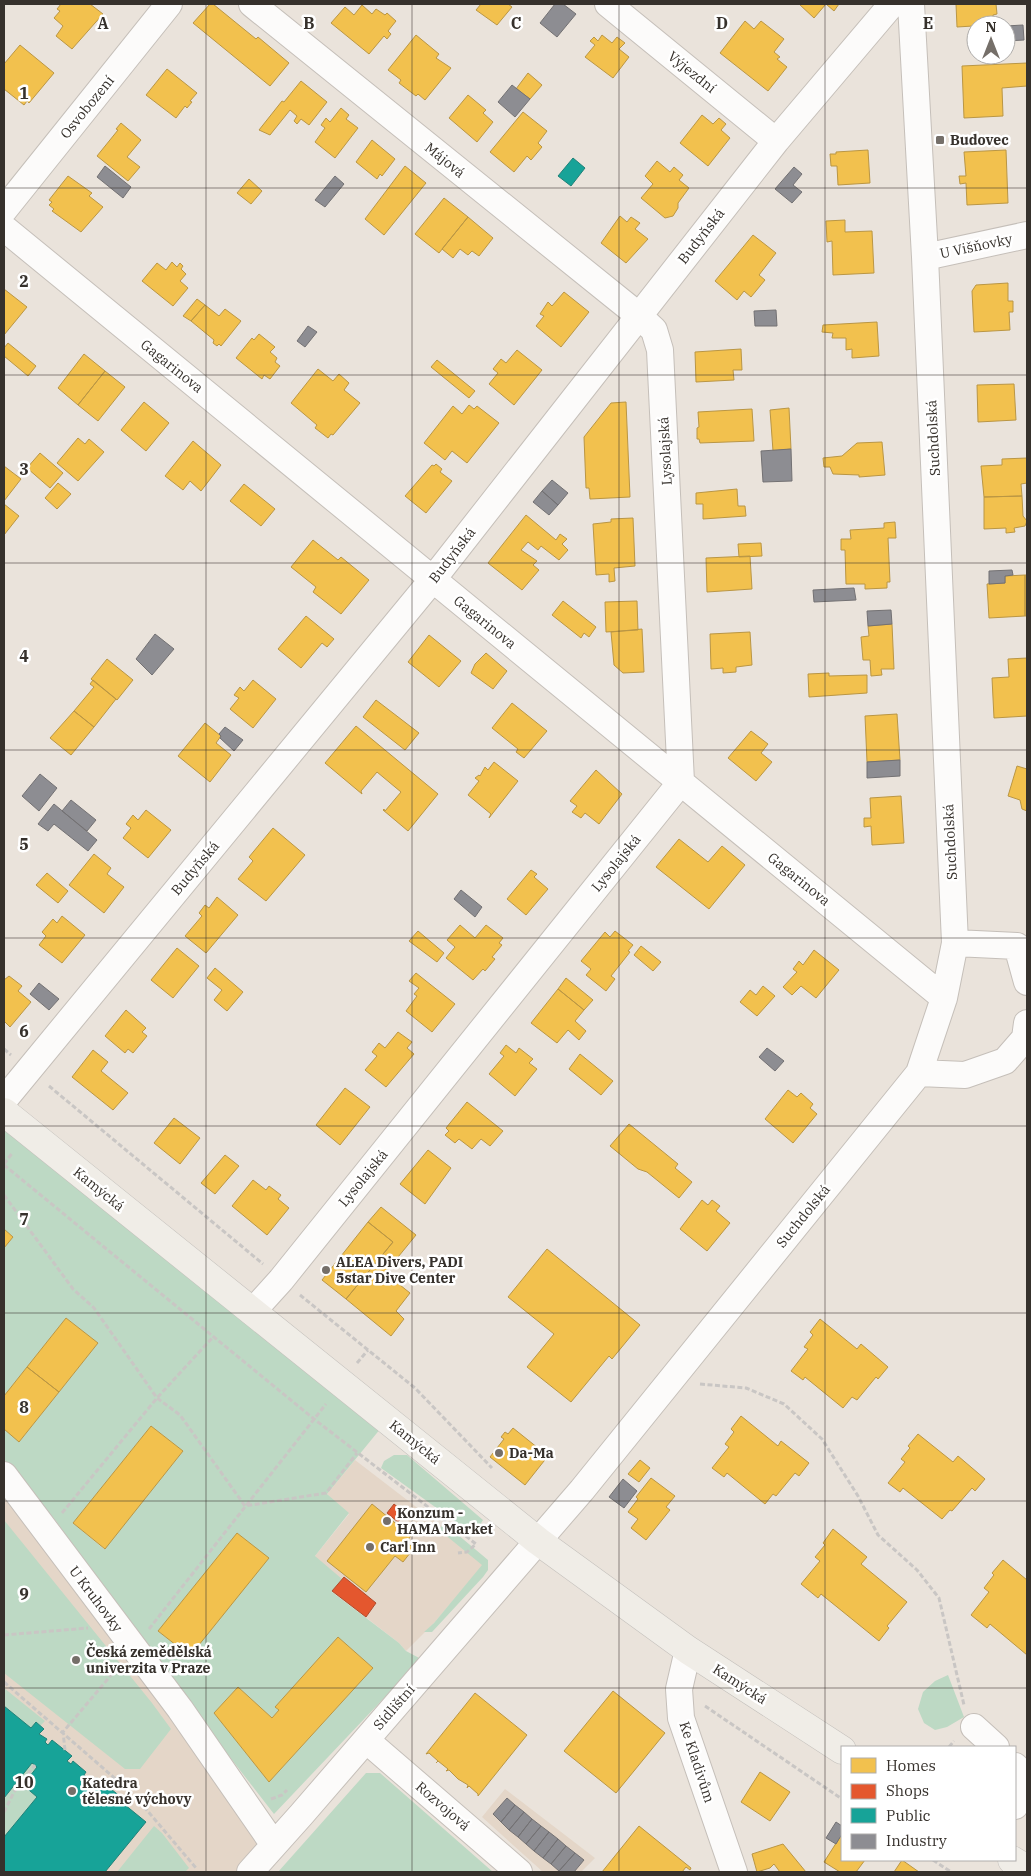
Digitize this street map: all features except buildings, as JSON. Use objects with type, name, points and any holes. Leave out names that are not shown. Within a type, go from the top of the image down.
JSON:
[{"type":"main road","name":"Kamýcká","points":[[4,1112],[538,1541],[688,1650],[841,1749]]},
{"type":"main road","points":[[1014,1861],[1027,1869]]},
{"type":"street","name":"Osvobození","points":[[4,210],[170,4]]},
{"type":"street","name":"Májová","points":[[252,4],[638,315]]},
{"type":"street","name":"Výjezdní","points":[[608,4],[776,141]]},
{"type":"street","name":"Budyňská","points":[[4,1100],[433,579],[776,141],[892,4]]},
{"type":"street","name":"Suchdolská","points":[[538,1541],[582,1490],[919,1073],[944,998],[955,943],[925,257],[911,4]]},
{"type":"street","name":"Gagarinova","points":[[4,228],[944,998]]},
{"type":"street","name":"U Višňovky","points":[[925,257],[1027,235]]},
{"type":"street","name":"Lysolajská","points":[[252,1312],[281,1280],[681,782],[660,350],[654,330],[638,315]]},
{"type":"street","points":[[955,943],[1022,940],[1027,982]]},
{"type":"street","points":[[919,1073],[965,1076],[1005,1061],[1025,1038],[1027,1023]]},
{"type":"street","name":"U Kruhovky","points":[[4,1476],[180,1710],[274,1845]]},
{"type":"street","name":"Sídlištní","points":[[250,1872],[538,1541]]},
{"type":"street","name":"Ke Kladivům","points":[[688,1650],[680,1689],[681,1718],[734,1872]]},
{"type":"street","points":[[966,1726],[995,1746]]},
{"type":"street","name":"Rozvojová","points":[[366,1740],[519,1872]]},
{"type":"street","points":[[1016,1767],[1027,1778]]},
{"type":"street","points":[[1016,1804],[1027,1786]]},
{"type":"path","points":[[4,1165],[314,1419],[476,1544],[467,1552],[458,1553]]},
{"type":"path","points":[[4,1195],[73,1289],[94,1308],[158,1398],[180,1415],[245,1506]]},
{"type":"path","points":[[46,1532],[158,1398],[213,1337]]},
{"type":"path","points":[[65,1750],[63,1732],[133,1649],[368,1350]]},
{"type":"path","points":[[664,1388],[704,1384],[746,1388],[784,1404],[822,1439],[858,1496],[878,1535],[917,1570],[939,1598],[963,1704],[966,1726],[950,1746]]},
{"type":"path","points":[[245,1506],[326,1493],[357,1453]]},
{"type":"path","points":[[4,1635],[116,1626]]},
{"type":"path","points":[[4,1682],[134,1794],[196,1868]]},
{"type":"path","points":[[680,1689],[841,1798]]},
{"type":"path","points":[[4,1812],[14,1792],[35,1765]]},
{"type":"path","points":[[264,1798],[271,1799],[282,1794],[289,1787]]},
{"type":"path","points":[[934,1861],[951,1872]]},
{"type":"shaded area","points":[[355,1460],[441,1526],[439,1529],[483,1565],[434,1623],[406,1651],[399,1643],[332,1591],[315,1556],[349,1514],[327,1494]]},
{"type":"shaded area","name":"Česká zemědělská univerzita v Praze","points":[[4,1477],[291,1842],[265,1872],[4,1872]]},
{"type":"shaded area","points":[[505,1789],[595,1858],[581,1872],[543,1872],[482,1817]]},
{"type":"green space","points":[[4,1123],[381,1428],[327,1494],[349,1513],[315,1556],[342,1579],[332,1592],[399,1643],[406,1651],[421,1659],[274,1814],[145,1648],[56,1521],[4,1459],[4,1429],[20,1441],[98,1343],[66,1318],[4,1396],[4,1248],[13,1237],[4,1229]],"holes":[[[151,1426],[183,1451],[104,1549],[73,1523]],[[237,1533],[268,1558],[190,1656],[158,1631]],[[338,1637],[373,1668],[269,1782],[214,1713],[238,1687],[272,1718],[279,1710],[275,1707]]]},
{"type":"green space","points":[[394,1455],[407,1455],[483,1520],[474,1535],[381,1468],[384,1461]]},
{"type":"green space","points":[[4,1520],[171,1729],[140,1769],[125,1769],[4,1673]]},
{"type":"green space","points":[[445,1524],[488,1560],[488,1570],[432,1632],[424,1632],[434,1623],[482,1565],[438,1529]]},
{"type":"green space","points":[[948,1675],[964,1717],[947,1727],[935,1730],[924,1723],[918,1709],[923,1692],[935,1681]]},
{"type":"green space","points":[[4,1688],[45,1721],[40,1726],[35,1722],[31,1728],[4,1706]]},
{"type":"green space","points":[[32,1763],[37,1767],[23,1785],[37,1797],[4,1837],[4,1798]]},
{"type":"green space","points":[[366,1773],[380,1773],[493,1872],[278,1872]]},
{"type":"green space","points":[[154,1826],[162,1833],[189,1868],[185,1872],[117,1872]]},
{"type":"place","name":"Budovec","points":[[940,140]]},
{"type":"place","name":"ALEA Divers, PADI 5star Dive Center","points":[[326,1270]]},
{"type":"place","name":"Da-Ma","points":[[499,1453]]},
{"type":"place","name":"Konzum - HAMA Market","points":[[387,1521]]},
{"type":"place","name":"Carl Inn","points":[[370,1547]]},
{"type":"place","name":"Česká zemědělská univerzita v Praze","points":[[76,1660]]},
{"type":"place","name":"Katedra tělesné výchovy","points":[[72,1791]]}]
